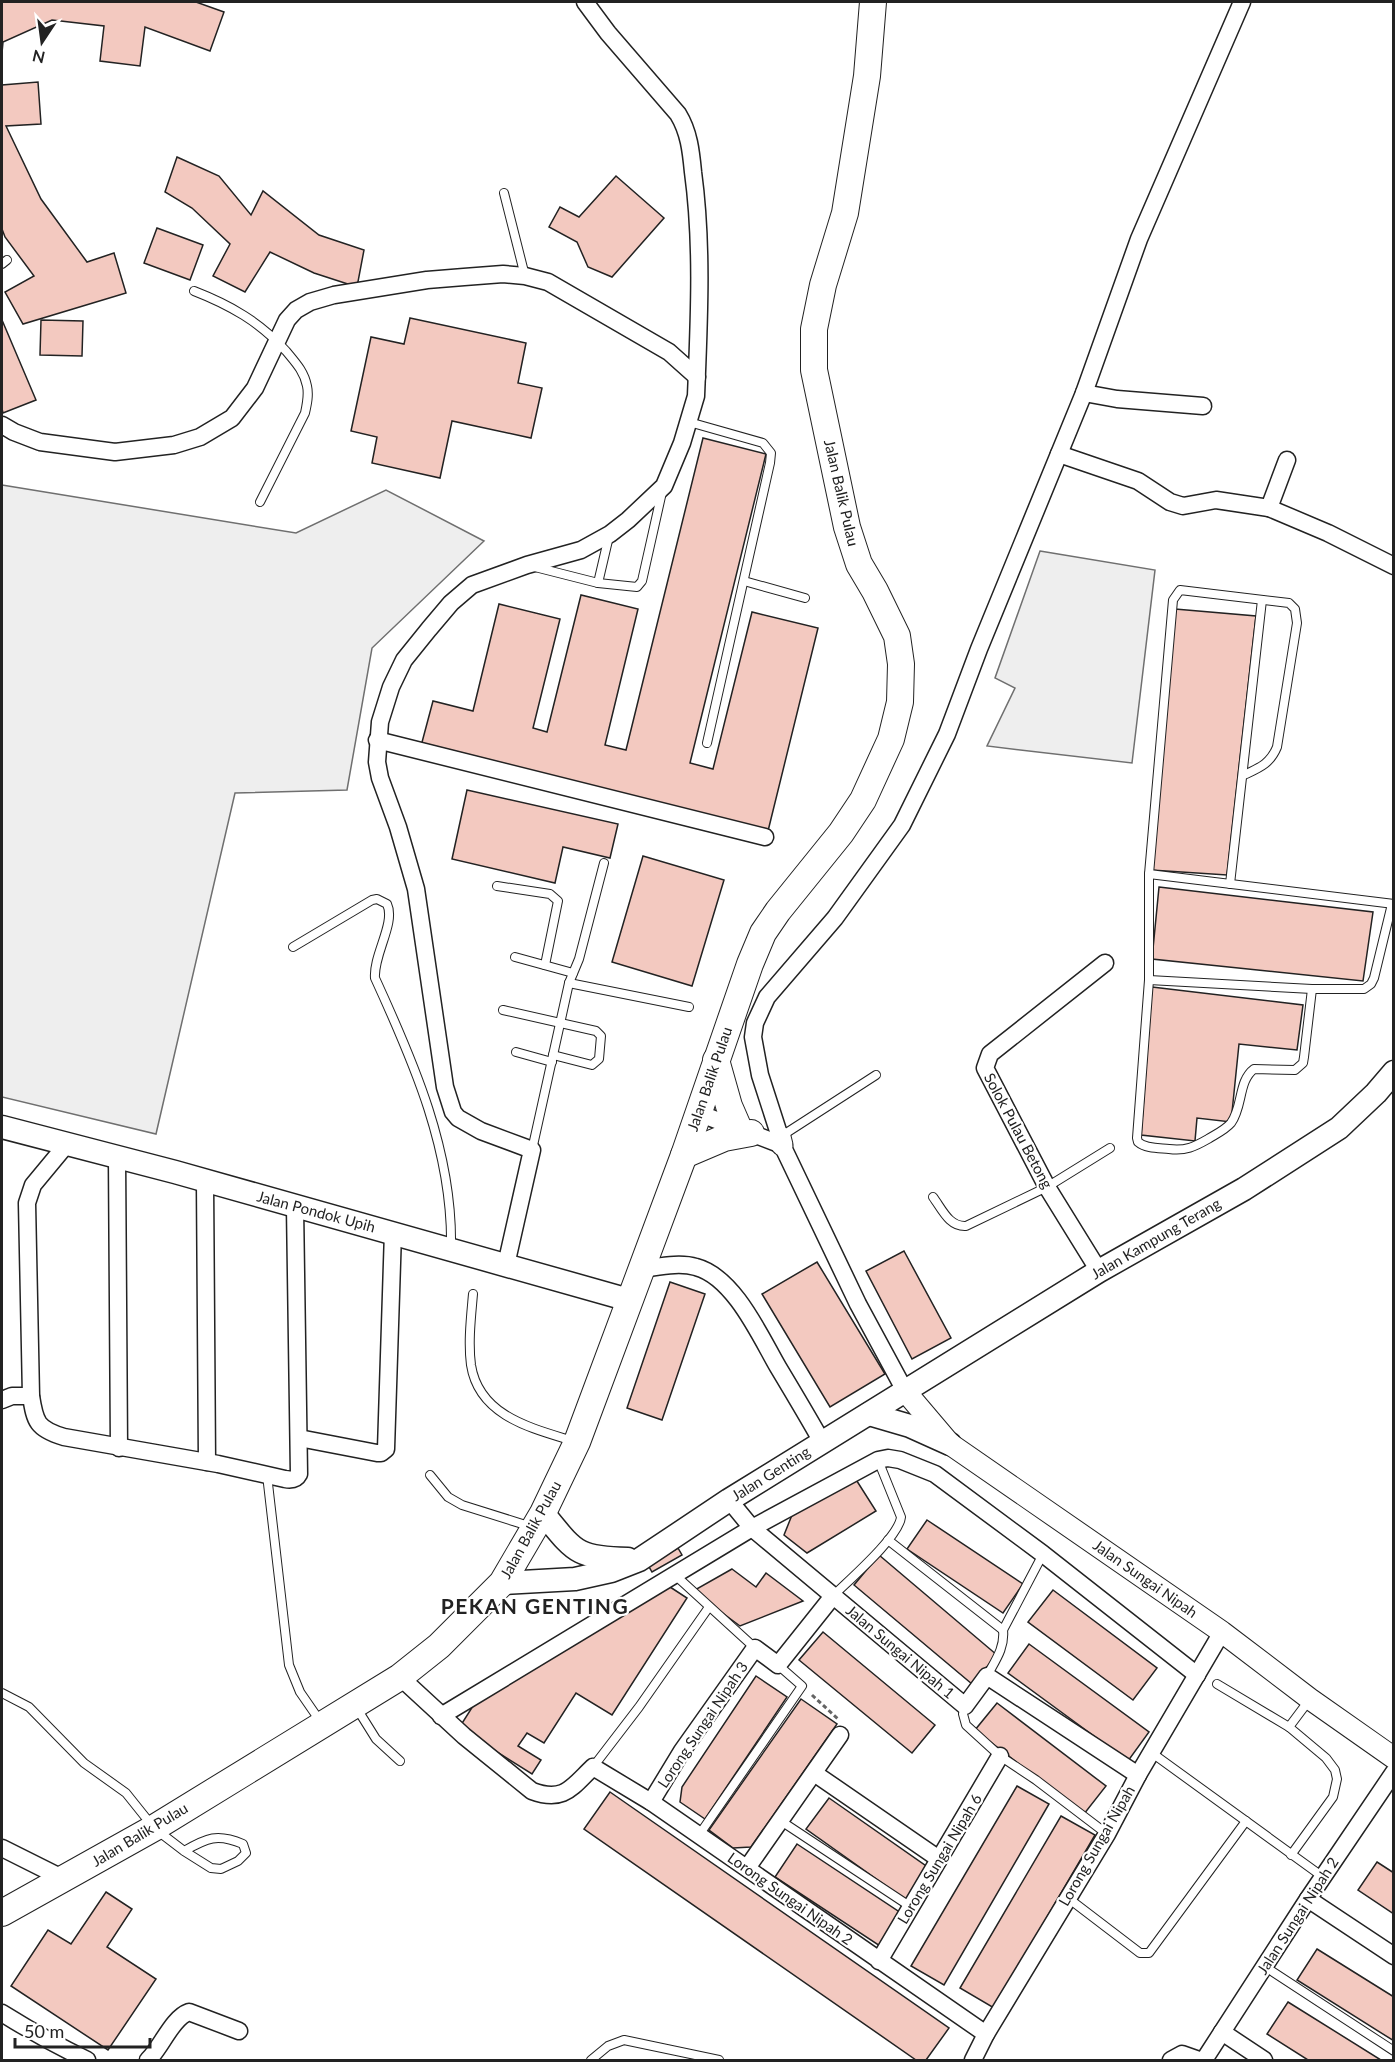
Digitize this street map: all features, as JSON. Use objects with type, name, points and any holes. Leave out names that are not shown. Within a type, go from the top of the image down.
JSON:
[{"type":"main road","name":"Jalan Balik Pulau","points":[[2,1913],[154,1828],[400,1677],[439,1646],[502,1583],[539,1520],[577,1442],[684,1155],[750,964],[763,933],[803,878],[841,833],[863,800],[891,739],[900,702],[901,664],[897,636],[859,564],[847,527],[814,370],[814,329],[823,285],[845,213],[867,76],[873,2]]},
{"type":"main road","points":[[684,1155],[745,1131],[729,1106],[716,1060]]},
{"type":"main road","name":"Jalan Kampung Terang","points":[[905,1391],[1099,1271],[1244,1189],[1339,1128],[1376,1093],[1394,1072]]},
{"type":"main road","name":"Jalan Pondok Upih","points":[[2,1127],[393,1232],[629,1300]]},
{"type":"main road","name":"Jalan Genting","points":[[502,1583],[575,1579],[611,1571],[639,1560],[729,1500],[905,1391]]},
{"type":"main road","points":[[869,1414],[910,1426],[950,1444]]},
{"type":"main road","points":[[539,1520],[586,1556],[639,1560]]},
{"type":"street","points":[[506,1265],[532,1150],[469,1126],[453,1112],[446,1087],[416,888],[398,827],[380,778],[376,762],[377,740],[391,687],[404,660],[451,603],[472,585],[527,564],[581,550],[610,534],[664,486],[689,422],[696,396],[699,234],[689,140],[678,114],[608,33],[585,2]]},
{"type":"street","points":[[905,1391],[858,1304],[781,1141],[760,1075],[753,1037],[755,1023],[767,997],[835,918],[902,825],[947,734],[979,649],[1084,393],[1139,239],[1242,2]]},
{"type":"street","points":[[2,425],[40,442],[115,452],[174,445],[200,436],[232,418],[255,387],[287,320],[296,310],[321,298],[427,280],[503,274],[525,276],[548,282],[583,300],[669,352],[697,377]]},
{"type":"street","points":[[1084,393],[1117,399],[1203,406]]},
{"type":"street","points":[[1059,454],[1138,481],[1170,502],[1183,506],[1216,500],[1269,508],[1328,533],[1394,566]]},
{"type":"street","points":[[1269,508],[1287,460]]},
{"type":"street","points":[[377,740],[765,837]]},
{"type":"street","name":"Solok Pulau Betong","points":[[1099,1271],[1047,1187],[985,1068],[990,1054],[1105,963]]},
{"type":"street","points":[[698,1113],[745,1131],[781,1141]]},
{"type":"street","points":[[67,1144],[33,1185],[27,1203],[31,1396],[37,1422],[49,1432],[119,1448],[207,1462],[285,1479],[293,1480],[298,1477],[295,1207]]},
{"type":"street","points":[[117,1157],[119,1448]]},
{"type":"street","points":[[205,1182],[207,1462]]},
{"type":"street","points":[[298,1438],[378,1453],[386,1449],[393,1232]]},
{"type":"street","points":[[641,1269],[679,1265],[695,1266],[721,1282],[743,1307],[822,1443]]},
{"type":"street","name":"Jalan Sungai Nipah","points":[[905,1391],[950,1444],[1222,1632],[1310,1699],[1394,1758]]},
{"type":"street","points":[[2,1400],[12,1396],[31,1396]]},
{"type":"street","points":[[441,1716],[752,1528],[878,1460],[888,1458],[900,1460],[935,1474],[1043,1554],[1197,1675]]},
{"type":"street","name":"Jalan Sungai Nipah 1","points":[[729,1500],[752,1528],[965,1706],[987,1676]]},
{"type":"street","points":[[755,1648],[778,1665],[832,1596]]},
{"type":"street","name":"Lorong Sungai Nipah","points":[[977,2059],[986,2034],[1107,1834],[1138,1775],[1222,1632]]},
{"type":"street","name":"Lorong Sungai Nipah 3","points":[[651,1802],[682,1751],[755,1648]]},
{"type":"street","points":[[987,1676],[1138,1775]]},
{"type":"street","points":[[400,1677],[441,1716],[532,1791],[544,1796],[565,1794],[593,1767]]},
{"type":"street","points":[[747,1868],[840,1735]]},
{"type":"street","name":"Lorong Sungai Nipah 6","points":[[879,1961],[1000,1756]]},
{"type":"street","name":"Lorong Sungai Nipah 2","points":[[593,1767],[651,1802],[986,2034]]},
{"type":"street","name":"Jalan Sungai Nipah 2","points":[[1204,2061],[1308,1899],[1394,1772]]},
{"type":"street","points":[[814,1773],[939,1859]]},
{"type":"street","points":[[2,1848],[64,1880]]},
{"type":"street","points":[[1308,1899],[1394,1956]]},
{"type":"street","points":[[148,2061],[182,2014],[189,2012],[239,2031]]},
{"type":"street","points":[[2,2013],[33,2033],[87,2061]]},
{"type":"street","points":[[1222,2032],[1264,2061]]},
{"type":"street","points":[[1171,2061],[1182,2054],[1199,2061]]},
{"type":"lane","points":[[504,193],[525,276]]},
{"type":"lane","points":[[194,291],[217,300],[253,320],[277,341],[299,366],[308,387],[305,413],[260,502]]},
{"type":"lane","points":[[689,422],[764,443],[771,453],[707,743]]},
{"type":"lane","points":[[527,564],[598,583],[637,587],[642,581],[664,486]]},
{"type":"lane","points":[[598,583],[610,534]]},
{"type":"lane","points":[[744,581],[805,598]]},
{"type":"lane","points":[[1244,775],[1263,766],[1277,747],[1297,623],[1295,609],[1289,603],[1180,590],[1175,595],[1149,874],[1149,980],[1137,1138],[1141,1145],[1184,1150],[1193,1148],[1231,1123],[1248,1075],[1254,1069],[1295,1070],[1300,1067],[1304,1057],[1312,989]]},
{"type":"lane","points":[[1230,884],[1262,600]]},
{"type":"lane","points":[[532,1150],[569,983],[579,959],[604,863]]},
{"type":"lane","points":[[1149,874],[1393,904],[1374,978],[1371,984],[1358,990],[1149,980]]},
{"type":"lane","points":[[497,886],[550,894],[558,901],[545,965]]},
{"type":"lane","points":[[292,947],[372,900],[377,899],[387,904],[390,916],[376,963],[375,978],[416,1071],[435,1131],[449,1198],[450,1249]]},
{"type":"lane","points":[[515,957],[573,973]]},
{"type":"lane","points":[[569,983],[689,1007]]},
{"type":"lane","points":[[503,1010],[561,1022],[599,1033],[602,1041],[599,1059],[592,1065],[516,1052]]},
{"type":"lane","points":[[781,1141],[876,1075]]},
{"type":"lane","points":[[933,1197],[950,1221],[966,1226],[1047,1187],[1110,1148]]},
{"type":"lane","points":[[473,1294],[471,1365],[478,1388],[495,1408],[518,1423],[577,1442]]},
{"type":"lane","points":[[832,1596],[897,1530],[901,1517],[878,1460]]},
{"type":"lane","points":[[267,1475],[289,1665],[300,1692],[322,1724]]},
{"type":"lane","points":[[430,1475],[448,1497],[462,1505],[539,1520]]},
{"type":"lane","points":[[888,1540],[1003,1630]]},
{"type":"lane","points":[[987,1676],[1004,1641],[1003,1630],[1043,1554]]},
{"type":"lane","points":[[675,1575],[755,1648]]},
{"type":"lane","points":[[593,1767],[710,1607]]},
{"type":"lane","points":[[699,1835],[802,1686],[778,1665]]},
{"type":"lane","points":[[1217,1684],[1289,1727],[1333,1766],[1336,1779],[1333,1797],[1292,1854]]},
{"type":"lane","points":[[2,1693],[29,1707],[84,1763],[126,1793],[154,1828],[184,1851],[211,1868],[221,1869],[238,1861],[246,1853],[243,1844],[219,1837],[203,1840],[184,1851]]},
{"type":"lane","points":[[1289,1727],[1310,1699]]},
{"type":"lane","points":[[355,1704],[376,1739],[400,1761]]},
{"type":"lane","points":[[965,1706],[963,1714],[966,1725],[1000,1756],[1036,1780],[1107,1834]]},
{"type":"lane","points":[[1152,1753],[1323,1877]]},
{"type":"lane","points":[[780,1821],[911,1907]]},
{"type":"lane","points":[[1068,1898],[1140,1953],[1149,1953],[1246,1821]]},
{"type":"lane","points":[[1264,1966],[1394,2050]]},
{"type":"lane","points":[[591,2061],[608,2046],[624,2040],[719,2061]]},
{"type":"path","points":[[802,1686],[836,1715],[841,1722],[840,1735]]},
{"type":"shaded area","points":[[2,485],[296,533],[386,490],[484,541],[372,648],[347,790],[235,793],[156,1134],[2,1097]]},
{"type":"shaded area","points":[[1040,551],[1155,570],[1132,763],[987,746],[1015,688],[995,678]]},
{"type":"building","points":[[2,2],[196,2],[224,12],[210,51],[145,27],[140,66],[100,61],[104,26],[52,20],[3,42],[2,53]]},
{"type":"building","points":[[38,82],[41,124],[6,126],[41,199],[87,262],[114,253],[126,293],[23,324],[5,292],[34,276],[5,237],[2,229],[2,85]]},
{"type":"building","points":[[177,157],[219,176],[251,215],[263,191],[319,235],[364,250],[357,287],[314,273],[270,252],[245,292],[213,276],[230,244],[192,208],[165,192]]},
{"type":"building","points":[[616,176],[664,218],[612,277],[588,267],[577,242],[549,227],[560,207],[579,217]]},
{"type":"building","points":[[157,228],[203,245],[190,280],[144,263]]},
{"type":"building","points":[[410,318],[526,343],[518,383],[542,388],[531,438],[452,421],[440,478],[372,463],[377,437],[351,431],[371,337],[404,344]]},
{"type":"building","points":[[2,320],[36,400],[3,413],[2,409]]},
{"type":"building","points":[[41,320],[83,321],[82,356],[40,355]]},
{"type":"building","points":[[703,438],[766,454],[690,763],[713,769],[752,612],[818,628],[768,831],[421,746],[433,701],[473,711],[499,604],[560,619],[533,728],[547,732],[581,595],[638,609],[605,745],[626,750]]},
{"type":"building","points":[[1175,609],[1256,616],[1227,875],[1151,870]]},
{"type":"building","points":[[467,790],[618,824],[610,858],[563,847],[555,883],[452,859]]},
{"type":"building","points":[[643,856],[724,880],[692,986],[612,962]]},
{"type":"building","points":[[1159,887],[1373,912],[1363,981],[1152,959]]},
{"type":"building","points":[[1152,987],[1303,1005],[1297,1050],[1239,1044],[1231,1122],[1197,1118],[1195,1141],[1141,1135]]},
{"type":"building","points":[[904,1251],[951,1338],[912,1359],[866,1271]]},
{"type":"building","points":[[817,1262],[885,1374],[830,1407],[762,1294]]},
{"type":"building","points":[[670,1282],[705,1294],[662,1420],[627,1408]]},
{"type":"building","points":[[855,1478],[876,1511],[807,1553],[784,1535],[792,1515]]},
{"type":"building","points":[[927,1520],[1023,1584],[1003,1613],[907,1549]]},
{"type":"building","points":[[678,1548],[682,1555],[652,1572],[648,1565]]},
{"type":"building","points":[[879,1555],[997,1655],[972,1684],[854,1585]]},
{"type":"building","points":[[732,1569],[756,1587],[766,1573],[803,1601],[740,1626],[693,1591]]},
{"type":"building","points":[[667,1585],[687,1598],[612,1715],[576,1693],[544,1743],[527,1733],[518,1746],[541,1760],[532,1774],[459,1728],[478,1698]]},
{"type":"building","points":[[1053,1590],[1157,1668],[1133,1700],[1028,1622]]},
{"type":"building","points":[[823,1632],[935,1725],[912,1753],[799,1660]]},
{"type":"building","points":[[1029,1644],[1149,1732],[1128,1761],[1008,1673]]},
{"type":"building","points":[[756,1676],[787,1697],[705,1819],[680,1802],[682,1787]]},
{"type":"building","points":[[801,1699],[837,1724],[751,1847],[733,1848],[709,1830]]},
{"type":"building","points":[[997,1703],[1106,1786],[1084,1814],[975,1730]]},
{"type":"building","points":[[1017,1786],[1049,1804],[944,1985],[911,1966]]},
{"type":"building","points":[[610,1792],[949,2028],[926,2060],[916,2060],[584,1829]]},
{"type":"building","points":[[829,1798],[929,1868],[906,1900],[806,1829]]},
{"type":"building","points":[[1061,1816],[1095,1835],[994,2008],[960,1988]]},
{"type":"building","points":[[797,1844],[904,1915],[883,1948],[775,1877]]},
{"type":"building","points":[[1377,1862],[1394,1873],[1394,1914],[1358,1890]]},
{"type":"building","points":[[106,1892],[132,1909],[107,1947],[156,1979],[108,2050],[11,1986],[48,1930],[71,1944]]},
{"type":"building","points":[[1317,1949],[1394,1997],[1394,2041],[1297,1980]]},
{"type":"building","points":[[1288,2002],[1381,2060],[1308,2060],[1267,2034]]},
{"type":"district","name":"PEKAN GENTING","points":[[535,1607]]}]
